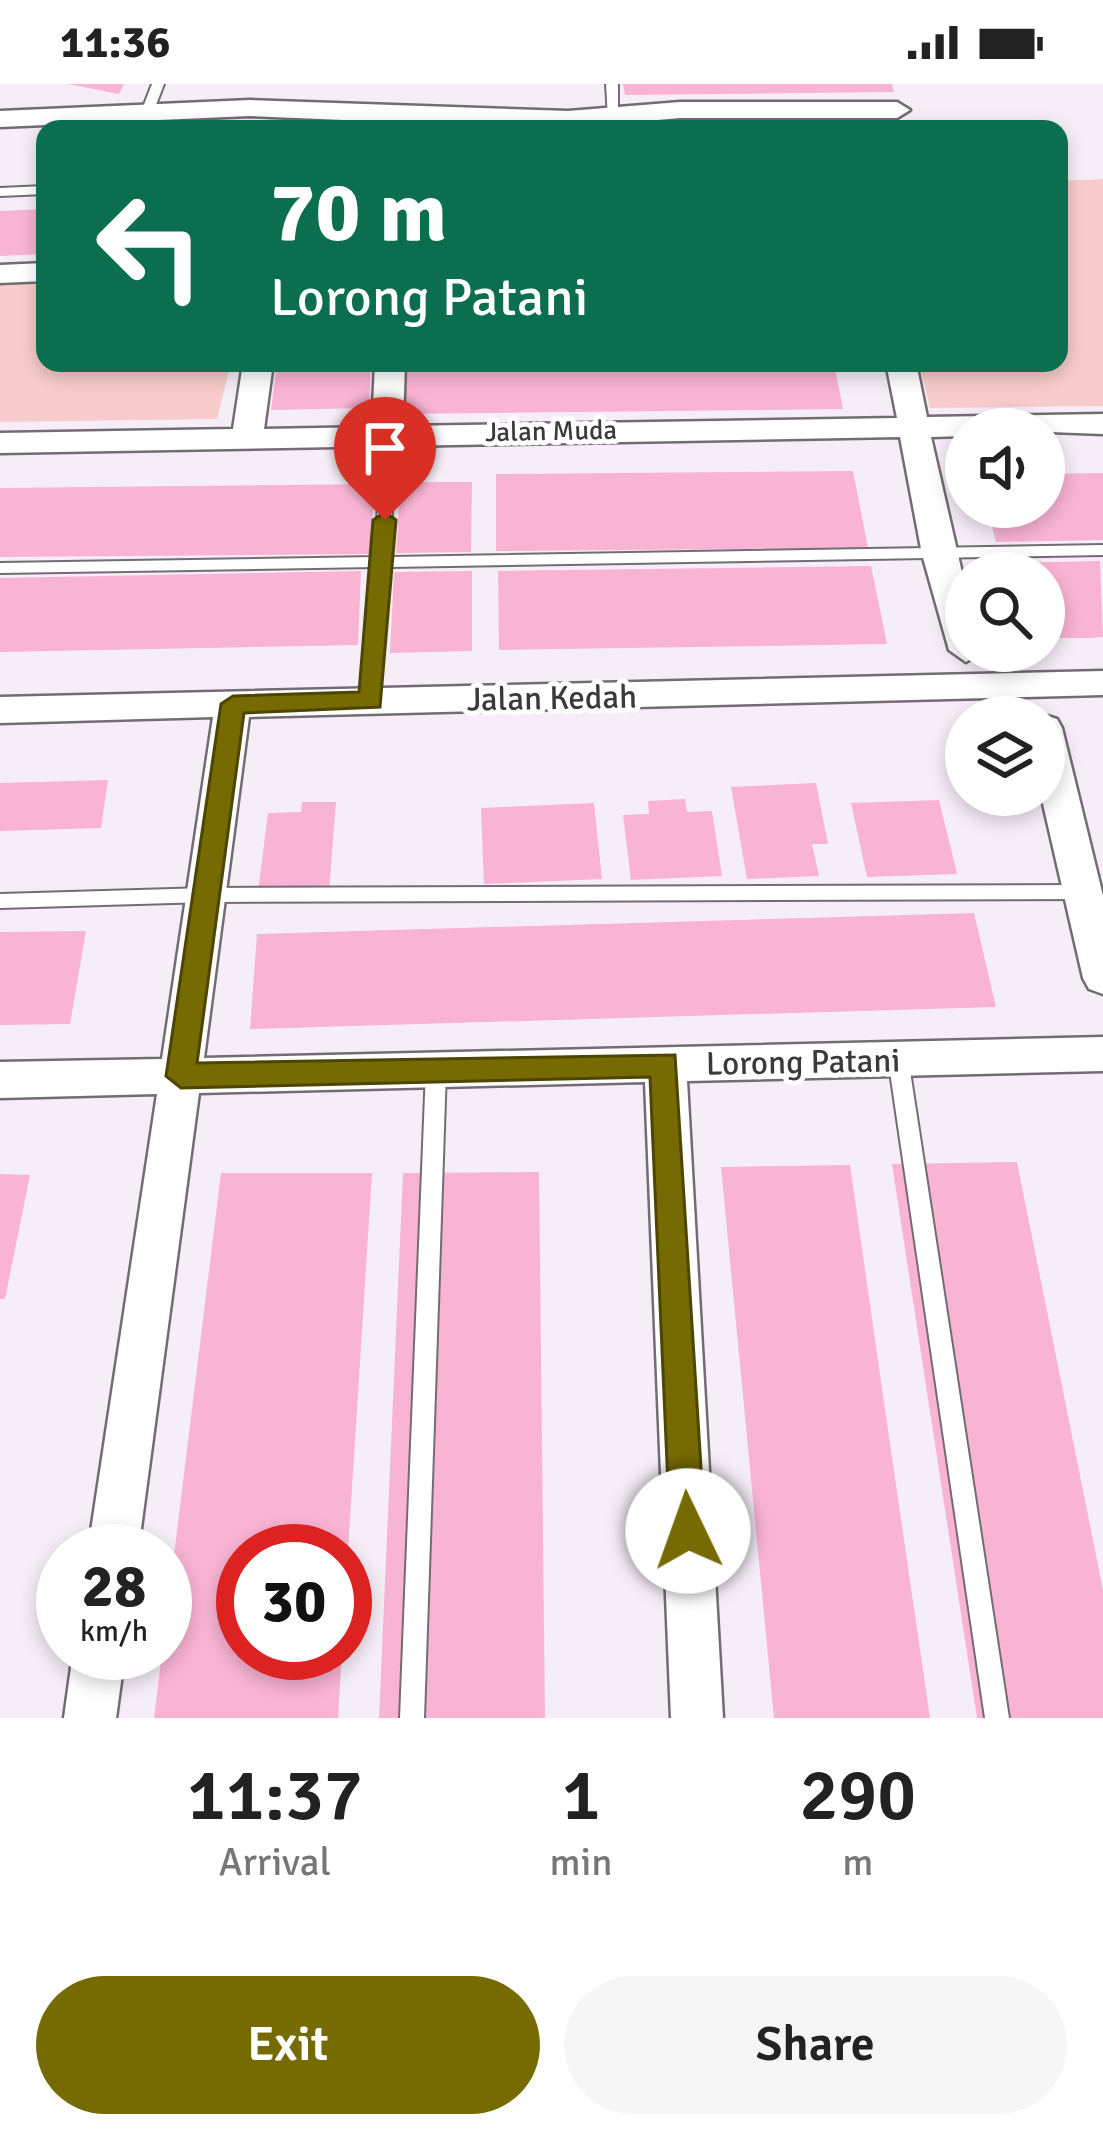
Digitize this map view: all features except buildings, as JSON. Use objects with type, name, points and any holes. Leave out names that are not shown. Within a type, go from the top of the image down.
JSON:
[{"type":"street","points":[[279,119],[289,84]]},
{"type":"street","points":[[594,120],[680,110],[897,110]]},
{"type":"street","points":[[0,118],[146,115],[313,120]]},
{"type":"street","points":[[0,274],[36,272]]},
{"type":"street","points":[[247,438],[257,372]]},
{"type":"street","points":[[387,433],[390,372]]},
{"type":"street","points":[[903,372],[945,576]]},
{"type":"street","name":"Jalan Muda","points":[[0,443],[1103,424]]},
{"type":"street","name":"Jalan Kedah","points":[[0,710],[371,701],[945,664]]},
{"type":"street","name":"Jalan Kedah","points":[[987,672],[1029,696]]},
{"type":"street","name":"Jalan Kedah","points":[[1056,696],[1103,683]]},
{"type":"street","points":[[117,1524],[233,704]]},
{"type":"street","points":[[1065,816],[1103,978]]},
{"type":"street","name":"Lorong Patani","points":[[0,1080],[1103,1054]]},
{"type":"street","points":[[664,1064],[697,1718]]},
{"type":"street","points":[[89,1718],[95,1680]]},
{"type":"lane","points":[[146,115],[158,84]]},
{"type":"lane","points":[[612,84],[614,117]]},
{"type":"lane","points":[[0,192],[36,190]]},
{"type":"lane","points":[[371,701],[383,563],[387,433]]},
{"type":"lane","points":[[0,568],[1103,550]]},
{"type":"lane","points":[[0,901],[207,895],[1083,892]]},
{"type":"lane","points":[[898,1058],[997,1718]]},
{"type":"lane","points":[[412,1718],[436,1070]]},
{"type":"shaded area","points":[[1103,179],[1103,406],[930,408],[921,372],[1068,372],[1068,181]]},
{"type":"shaded area","points":[[36,281],[36,372],[229,372],[217,419],[0,422],[0,283]]},
{"type":"route","points":[[385,520],[371,701],[233,704],[181,1076],[664,1064],[688,1531]]}]
